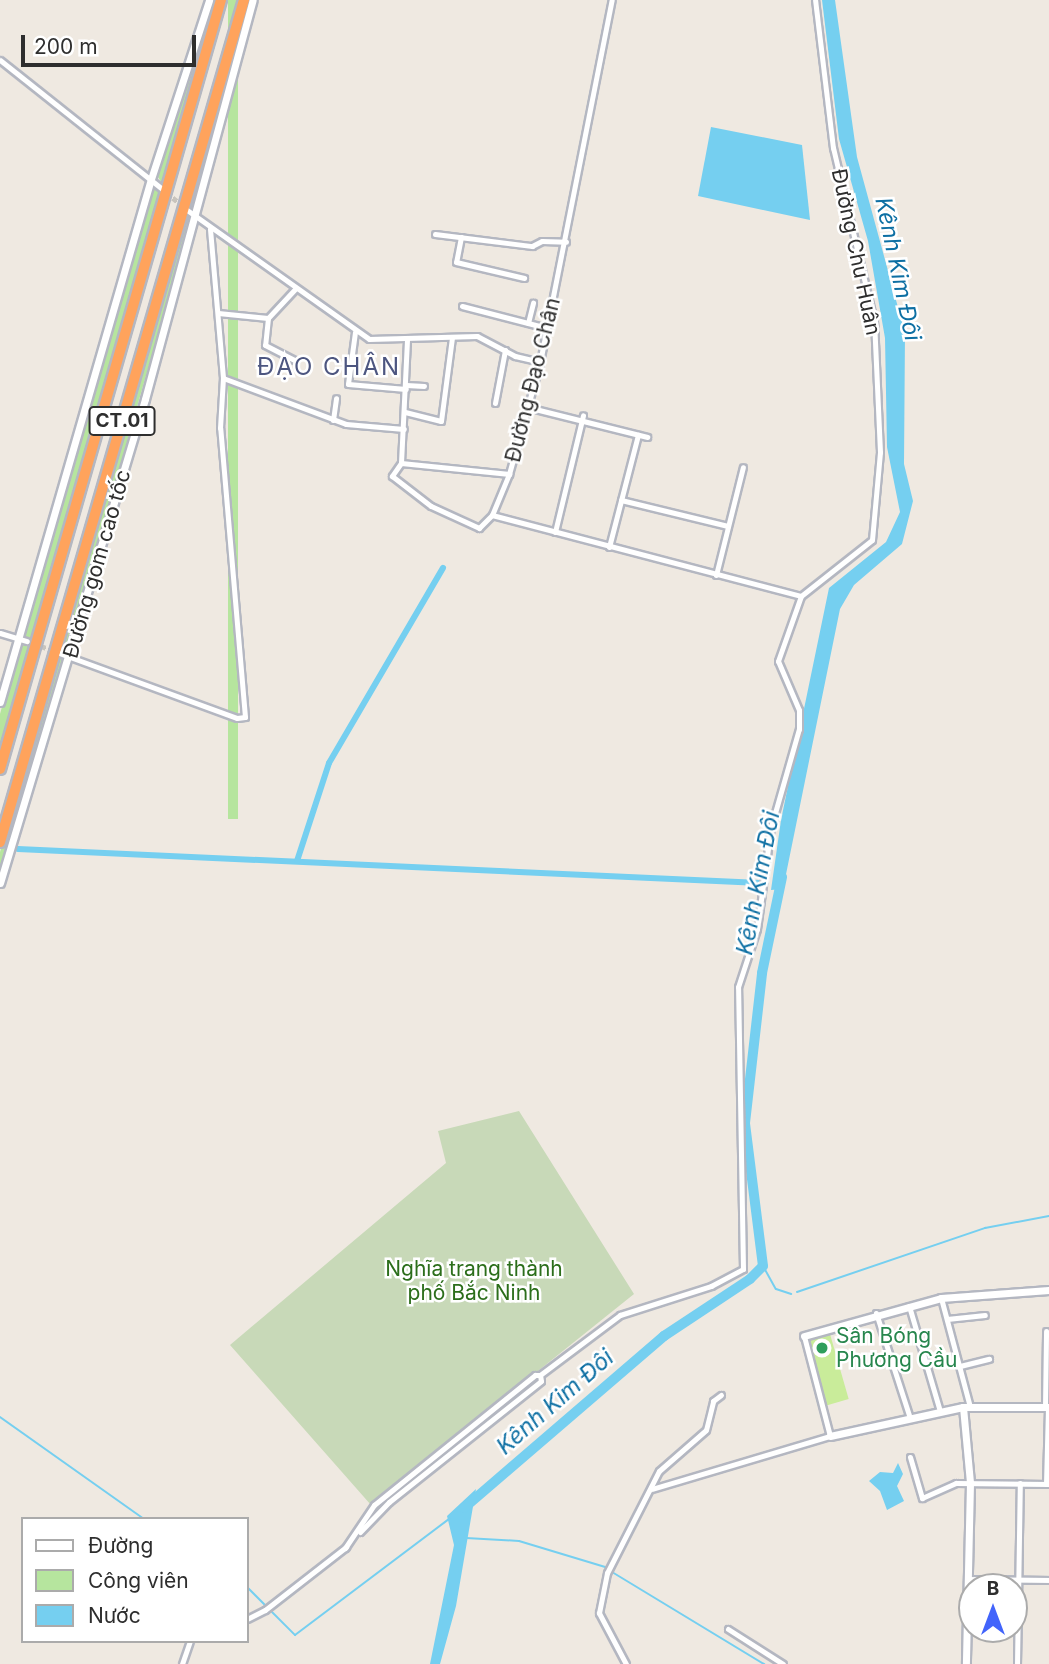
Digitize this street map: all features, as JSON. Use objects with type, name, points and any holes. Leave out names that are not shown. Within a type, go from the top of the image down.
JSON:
[{"type":"highway","name":"CT.01","points":[[0,769],[221,0]]},
{"type":"highway","name":"CT.01","points":[[0,842],[244,0]]},
{"type":"main road","points":[[0,702],[151,178],[209,0]]},
{"type":"main road","name":"Đường gom cao tốc","points":[[0,883],[70,657],[253,0]]},
{"type":"main road","points":[[804,1336],[876,1313],[941,1298],[1049,1290]]},
{"type":"main road","points":[[967,1407],[970,1482],[968,1573]]},
{"type":"main road","points":[[830,1436],[909,1415],[967,1407],[1047,1407]]},
{"type":"main road","points":[[966,1643],[966,1664]]},
{"type":"street","name":"Đường Đạo Chân","points":[[492,515],[509,474],[540,362],[566,242],[611,0]]},
{"type":"street","name":"Đường Chu Huân","points":[[801,596],[873,540],[880,452],[874,321],[833,148],[815,0]]},
{"type":"street","points":[[0,60],[161,188]]},
{"type":"street","points":[[187,210],[355,332],[379,342],[477,336],[505,351],[540,362]]},
{"type":"street","points":[[59,653],[237,718],[245,717],[219,429],[223,378],[210,229]]},
{"type":"street","points":[[435,234],[532,246],[542,241],[566,242]]},
{"type":"street","points":[[461,237],[456,262],[524,278]]},
{"type":"street","points":[[295,360],[265,345],[268,317],[296,288]]},
{"type":"street","points":[[528,323],[533,303]]},
{"type":"street","points":[[462,306],[547,328]]},
{"type":"street","points":[[218,313],[268,317]]},
{"type":"street","points":[[355,332],[348,384],[424,386]]},
{"type":"street","points":[[405,412],[441,421],[452,338]]},
{"type":"street","points":[[248,1618],[265,1610],[345,1548],[382,1498],[535,1375],[540,1375],[620,1315],[710,1286],[743,1269],[738,987],[757,929],[771,827],[799,729],[799,710],[779,661],[801,596],[492,515],[479,528],[431,506],[393,476],[401,463],[407,341]]},
{"type":"street","points":[[495,403],[505,351]]},
{"type":"street","points":[[223,378],[333,420],[404,429]]},
{"type":"street","points":[[333,420],[336,398]]},
{"type":"street","points":[[527,407],[583,418],[647,437]]},
{"type":"street","points":[[555,532],[583,418]]},
{"type":"street","points":[[609,547],[638,435]]},
{"type":"street","points":[[401,463],[509,474]]},
{"type":"street","points":[[716,575],[743,467]]},
{"type":"street","points":[[621,500],[728,526]]},
{"type":"street","points":[[0,633],[27,641]]},
{"type":"street","points":[[941,1298],[960,1366],[967,1407]]},
{"type":"street","points":[[909,1306],[940,1411]]},
{"type":"street","points":[[876,1313],[909,1415]]},
{"type":"street","points":[[947,1320],[985,1315]]},
{"type":"street","points":[[910,1457],[920,1497],[956,1482],[1047,1484],[1046,1331]]},
{"type":"street","points":[[652,1489],[830,1436],[804,1336]]},
{"type":"street","points":[[960,1366],[989,1359]]},
{"type":"street","points":[[626,1664],[601,1619],[598,1602],[619,1548],[666,1461],[706,1430],[713,1401],[721,1395]]},
{"type":"street","points":[[1020,1482],[1021,1573]]},
{"type":"street","points":[[1028,1579],[1049,1580]]},
{"type":"street","points":[[727,1629],[783,1664]]},
{"type":"street","points":[[182,1664],[189,1643]]},
{"type":"street","points":[[1017,1664],[1018,1643]]},
{"type":"green space","points":[[213,0],[217,0],[163,185],[156,174]]},
{"type":"green space","points":[[228,0],[238,0],[238,819],[228,819]]},
{"type":"green space","points":[[247,0],[250,0],[194,207],[189,208]]},
{"type":"green space","points":[[156,187],[161,193],[32,640],[23,635],[151,188]]},
{"type":"green space","points":[[185,211],[191,219],[66,654],[60,651]]},
{"type":"green space","points":[[27,643],[30,647],[0,748],[0,714],[19,644]]},
{"type":"green space","points":[[57,655],[64,658],[0,866],[0,852]]},
{"type":"green space","name":"Nghĩa trang thành phố Bắc Ninh","points":[[519,1111],[634,1294],[371,1505],[230,1345],[446,1163],[438,1131]]},
{"type":"green space","points":[[828,1327],[849,1399],[826,1406],[805,1334]]},
{"type":"water","points":[[822,0],[835,0],[857,157],[905,333],[904,464],[913,501],[902,544],[854,585],[840,609],[783,889],[771,890],[781,820],[829,588],[886,542],[900,512],[887,447],[885,338],[868,241],[839,139]]},
{"type":"water","points":[[711,127],[802,145],[810,220],[698,196]]},
{"type":"water","points":[[898,1463],[903,1474],[897,1486],[904,1501],[887,1510],[880,1491],[869,1481],[880,1472],[893,1473]]},
{"type":"water","name":"Kênh Kim Đôi","points":[[476,1489],[456,1606],[440,1664],[430,1664],[454,1545],[447,1516]]},
{"type":"waterway","points":[[297,861],[329,763],[443,568]]},
{"type":"waterway","points":[[18,849],[760,883]]},
{"type":"waterway","name":"Kênh Kim Đôi","points":[[464,1508],[664,1336],[750,1279],[763,1266],[745,1123],[762,973],[782,877]]},
{"type":"waterway","points":[[797,1292],[985,1228],[1049,1216]]},
{"type":"waterway","points":[[763,1266],[776,1289],[791,1294]]},
{"type":"waterway","points":[[0,1417],[141,1517]]},
{"type":"waterway","points":[[248,1588],[295,1635],[449,1519]]},
{"type":"waterway","points":[[466,1538],[519,1541],[605,1567]]},
{"type":"waterway","points":[[612,1572],[764,1664]]},
{"type":"tunnel","points":[[167,193],[183,206]]},
{"type":"tunnel","points":[[27,641],[57,652]]},
{"type":"place","name":"Sân Bóng Phương Cầu","points":[[822,1348]]},
{"type":"district","name":"ĐẠO CHÂN","points":[[329,367]]}]
